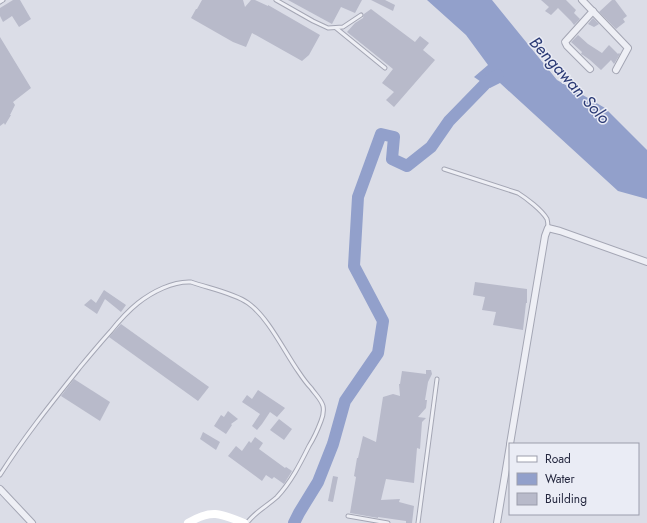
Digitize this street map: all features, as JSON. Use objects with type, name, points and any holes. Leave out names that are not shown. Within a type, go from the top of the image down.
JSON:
[{"type":"street","points":[[582,0],[628,48],[616,70]]},
{"type":"street","points":[[590,69],[567,46],[565,42],[593,11]]},
{"type":"street","points":[[510,443],[548,228],[647,262]]},
{"type":"street","points":[[497,523],[509,450]]},
{"type":"street","points":[[0,489],[32,523]]},
{"type":"street","points":[[188,523],[201,516],[212,514],[223,515],[244,523]]},
{"type":"lane","points":[[276,0],[328,28],[343,27],[361,15]]},
{"type":"lane","points":[[336,28],[385,68]]},
{"type":"lane","points":[[444,169],[518,193],[526,198],[543,214],[546,218],[548,228]]},
{"type":"lane","points":[[0,475],[54,400],[91,353],[125,314],[138,302],[170,285],[191,282],[237,297],[253,307],[270,327],[289,358],[323,405],[321,421],[294,475],[277,496],[247,523]]},
{"type":"lane","points":[[418,523],[438,379]]},
{"type":"lane","points":[[348,516],[388,523]]},
{"type":"water","points":[[427,0],[492,0],[557,80],[605,108],[647,150],[647,199],[618,191],[500,83],[490,88],[474,77],[488,65],[466,35]]},
{"type":"building","points":[[13,0],[20,0],[31,19],[19,27],[12,16],[3,22],[0,16],[0,8]]},
{"type":"building","points":[[202,0],[243,0],[245,7],[251,0],[255,0],[268,5],[320,35],[309,55],[302,61],[252,33],[246,47],[233,42],[191,18]]},
{"type":"building","points":[[288,0],[362,0],[355,13],[341,7],[332,24]]},
{"type":"building","points":[[371,0],[385,0],[395,5],[393,11]]},
{"type":"building","points":[[541,0],[566,0],[576,10],[574,13],[580,19],[574,25],[558,8],[551,15],[545,11],[549,7]]},
{"type":"building","points":[[612,0],[615,0],[627,16],[623,19],[625,22],[616,29],[599,12]]},
{"type":"building","points":[[371,9],[415,42],[420,36],[429,43],[423,50],[435,60],[394,107],[386,100],[394,92],[382,83],[393,69],[347,32],[355,23],[363,18],[364,14]]},
{"type":"building","points":[[593,18],[599,24],[594,27],[588,24]]},
{"type":"building","points":[[578,35],[602,53],[609,45],[618,54],[619,53],[620,54],[614,64],[611,60],[601,70],[581,54],[582,52],[571,42]]},
{"type":"building","points":[[0,37],[31,88],[13,102],[15,105],[11,115],[5,125],[4,123],[0,126]]},
{"type":"building","points":[[475,282],[527,289],[527,303],[523,330],[493,325],[496,312],[482,310],[485,297],[473,295]]},
{"type":"building","points":[[104,290],[126,305],[121,312],[105,299],[97,314],[84,305],[91,299],[96,303]]},
{"type":"building","points":[[121,324],[209,387],[198,401],[109,337]]},
{"type":"building","points":[[426,370],[431,370],[432,374],[428,382],[425,400],[427,400],[426,408],[418,417],[426,418],[422,422],[420,449],[417,448],[414,483],[386,479],[381,500],[400,499],[399,502],[414,506],[412,523],[350,513],[356,477],[354,476],[357,458],[363,436],[376,442],[383,397],[393,394],[400,396],[399,384],[402,371],[426,374]]},
{"type":"building","points":[[74,379],[110,402],[100,421],[61,396]]},
{"type":"building","points":[[258,390],[285,408],[277,417],[270,412],[257,430],[252,426],[260,414],[242,402],[247,395],[252,399]]},
{"type":"building","points":[[228,411],[238,419],[231,424],[232,425],[226,434],[214,426],[221,415],[224,417]]},
{"type":"building","points":[[279,419],[292,429],[284,440],[270,430]]},
{"type":"building","points":[[203,432],[220,442],[216,450],[200,439]]},
{"type":"building","points":[[255,437],[263,443],[259,449],[285,468],[286,467],[292,471],[284,484],[274,477],[272,479],[266,475],[262,481],[228,456],[236,446],[242,451],[249,441],[251,443]]},
{"type":"building","points":[[333,476],[338,477],[333,502],[328,501]]},
{"type":"waterway","points":[[294,523],[318,482],[333,444],[345,401],[378,353],[383,321],[354,266],[358,197],[381,134],[394,137],[392,159],[407,166],[431,147],[449,121],[487,82],[498,75]]},
{"type":"water label","name":"Bengawan Solo","points":[[570,80]]}]
